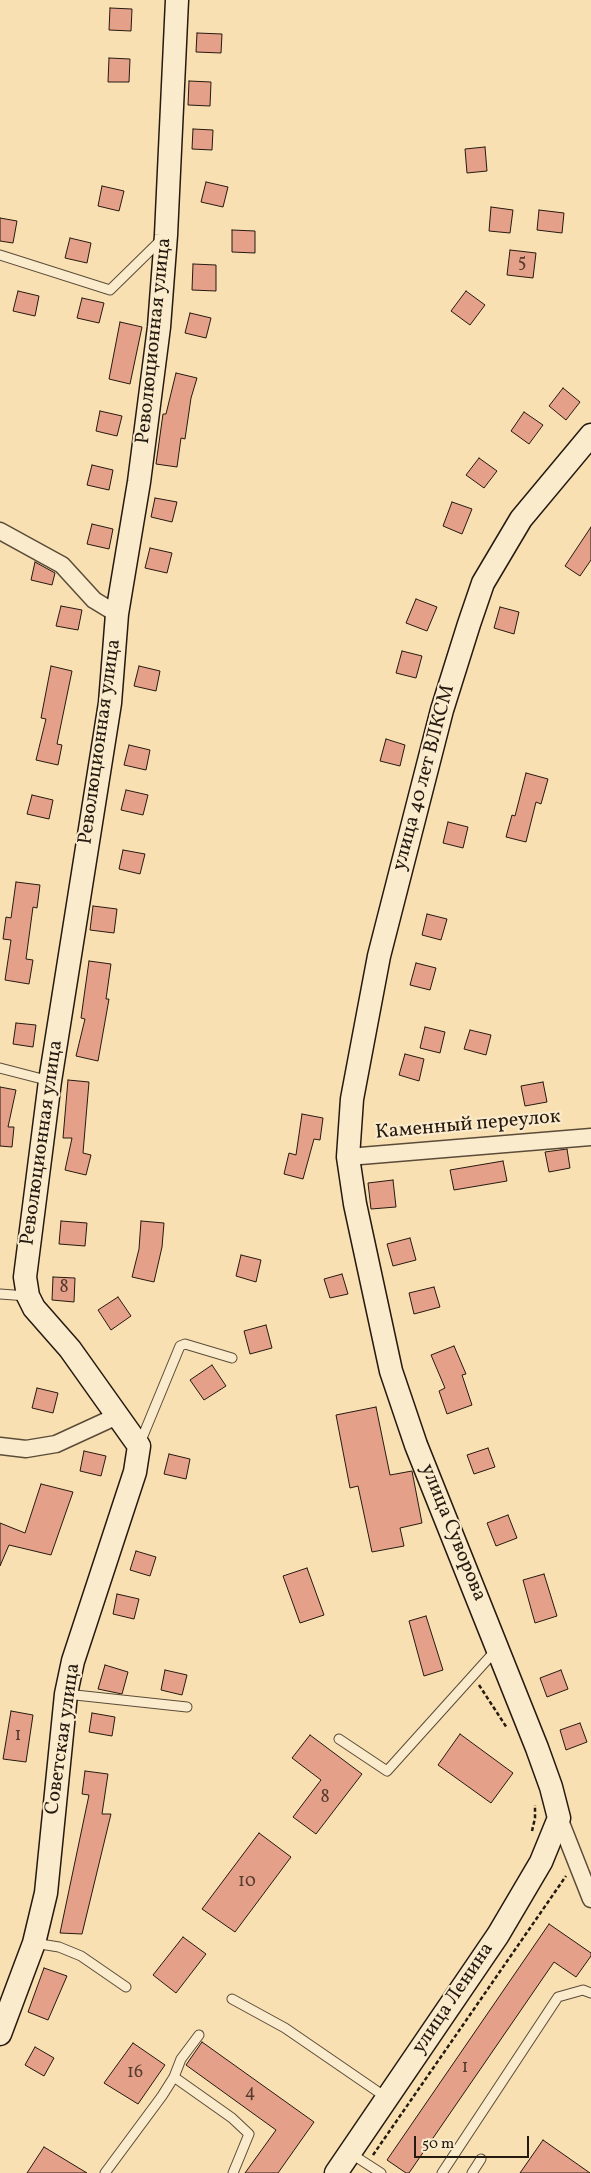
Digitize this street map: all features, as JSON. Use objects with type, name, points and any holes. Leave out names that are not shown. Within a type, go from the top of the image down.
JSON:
[{"type":"street","name":"Революционная улица","points":[[139,1446],[70,1349],[34,1308],[28,1296],[25,1277],[50,1081],[110,703],[117,614],[139,482],[159,327],[166,235],[177,0]]},
{"type":"street","name":"улица 40 лет ВЛКСМ","points":[[348,1157],[354,1083],[379,956],[442,710],[469,624],[483,583],[521,519],[591,434]]},
{"type":"street","points":[[0,531],[62,564],[94,600],[117,614]]},
{"type":"street","name":"Каменный переулок","points":[[348,1157],[591,1137]]},
{"type":"street","name":"улица Суворова","points":[[348,1157],[355,1204],[391,1371],[416,1445],[498,1648],[551,1787],[559,1818],[591,1899]]},
{"type":"street","points":[[0,1446],[26,1450],[56,1444],[117,1416]]},
{"type":"street","name":"Советская улица","points":[[0,2034],[34,1943],[46,1893],[66,1694],[82,1630],[135,1472],[139,1446]]},
{"type":"street","name":"улица Ленина","points":[[336,2173],[358,2159],[387,2098],[498,1935],[541,1862],[559,1818]]},
{"type":"lane","points":[[0,255],[110,290],[166,235]]},
{"type":"lane","points":[[0,1068],[50,1081]]},
{"type":"lane","points":[[0,1294],[28,1296]]},
{"type":"lane","points":[[139,1446],[180,1346],[186,1344],[232,1358]]},
{"type":"lane","points":[[339,1739],[387,1771],[498,1648]]},
{"type":"lane","points":[[66,1694],[187,1707]]},
{"type":"lane","points":[[34,1943],[59,1947],[81,1956],[126,1987]]},
{"type":"lane","points":[[442,2173],[558,1997],[583,1990],[591,1993]]},
{"type":"lane","points":[[232,1999],[285,2028],[387,2098]]},
{"type":"lane","points":[[105,2173],[162,2096],[174,2077],[182,2059],[199,2035]]},
{"type":"lane","points":[[174,2077],[232,2118],[248,2134],[233,2173]]},
{"type":"lane","points":[[358,2159],[381,2173]]},
{"type":"lane","points":[[472,2173],[481,2159]]},
{"type":"path","points":[[473,1676],[511,1733]]},
{"type":"path","points":[[530,1837],[535,1818],[535,1802]]},
{"type":"path","points":[[358,2159],[577,1860]]},
{"type":"building","points":[[110,8],[132,9],[131,31],[109,30]]},
{"type":"building","points":[[197,33],[222,34],[221,53],[196,52]]},
{"type":"building","points":[[109,58],[130,59],[129,82],[108,82]]},
{"type":"building","points":[[189,81],[211,82],[210,106],[188,105]]},
{"type":"building","points":[[193,129],[213,130],[212,150],[192,149]]},
{"type":"building","points":[[485,147],[487,171],[467,173],[465,149]]},
{"type":"building","points":[[206,182],[228,187],[223,207],[201,202]]},
{"type":"building","points":[[102,186],[124,191],[119,211],[98,206]]},
{"type":"building","points":[[491,207],[513,210],[510,233],[489,231]]},
{"type":"building","points":[[539,210],[564,213],[562,233],[537,230]]},
{"type":"building","points":[[0,218],[17,221],[13,243],[0,241]]},
{"type":"building","points":[[232,230],[255,231],[255,253],[232,252]]},
{"type":"building","points":[[70,238],[91,243],[87,263],[65,258]]},
{"type":"building","points":[[510,250],[536,253],[533,278],[507,275]]},
{"type":"building","points":[[193,264],[216,265],[216,291],[192,290]]},
{"type":"building","points":[[18,291],[39,296],[35,316],[13,311]]},
{"type":"building","points":[[466,291],[485,305],[470,325],[451,311]]},
{"type":"building","points":[[82,298],[104,303],[99,323],[77,318]]},
{"type":"building","points":[[190,313],[211,318],[206,338],[185,333]]},
{"type":"building","points":[[120,322],[142,327],[130,384],[109,379]]},
{"type":"building","points":[[176,373],[197,378],[191,398],[185,439],[181,438],[177,467],[156,464],[163,414],[166,414]]},
{"type":"building","points":[[563,388],[580,402],[566,420],[549,406]]},
{"type":"building","points":[[100,411],[122,416],[117,436],[96,431]]},
{"type":"building","points":[[524,412],[543,425],[529,444],[511,431]]},
{"type":"building","points":[[479,458],[497,471],[484,488],[466,475]]},
{"type":"building","points":[[92,465],[113,470],[109,490],[87,485]]},
{"type":"building","points":[[155,498],[177,502],[172,522],[151,517]]},
{"type":"building","points":[[452,502],[472,509],[462,534],[443,526]]},
{"type":"building","points":[[92,524],[113,529],[109,549],[87,544]]},
{"type":"building","points":[[591,527],[591,560],[580,576],[565,566]]},
{"type":"building","points":[[150,548],[172,553],[167,573],[145,568]]},
{"type":"building","points":[[35,562],[55,573],[52,585],[31,580]]},
{"type":"building","points":[[416,599],[437,607],[427,631],[406,623]]},
{"type":"building","points":[[61,606],[82,610],[78,630],[56,626]]},
{"type":"building","points":[[500,607],[519,612],[514,634],[494,628]]},
{"type":"building","points":[[402,651],[422,656],[416,678],[396,673]]},
{"type":"building","points":[[51,666],[72,671],[57,744],[62,745],[58,765],[36,760],[46,719],[41,718]]},
{"type":"building","points":[[139,666],[160,671],[156,691],[134,686]]},
{"type":"building","points":[[386,739],[405,745],[400,766],[380,761]]},
{"type":"building","points":[[129,745],[150,750],[146,770],[124,765]]},
{"type":"building","points":[[526,773],[548,779],[541,804],[536,802],[526,842],[506,837],[512,815],[515,816]]},
{"type":"building","points":[[126,790],[148,795],[143,815],[121,810]]},
{"type":"building","points":[[32,795],[53,800],[49,819],[27,814]]},
{"type":"building","points":[[448,822],[468,827],[463,848],[443,843]]},
{"type":"building","points":[[123,850],[145,854],[140,874],[119,869]]},
{"type":"building","points":[[16,882],[40,885],[37,908],[33,907],[26,959],[33,960],[29,984],[5,980],[11,940],[3,939],[6,917],[11,918]]},
{"type":"building","points":[[93,906],[117,909],[114,933],[90,930]]},
{"type":"building","points":[[427,914],[447,919],[441,940],[422,935]]},
{"type":"building","points":[[89,961],[111,964],[106,999],[109,999],[98,1061],[76,1056],[85,1019],[81,1018]]},
{"type":"building","points":[[416,963],[436,968],[430,990],[410,985]]},
{"type":"building","points":[[16,1023],[36,1025],[33,1047],[13,1044]]},
{"type":"building","points":[[425,1027],[445,1032],[440,1053],[420,1048]]},
{"type":"building","points":[[470,1030],[491,1035],[486,1055],[464,1049]]},
{"type":"building","points":[[405,1054],[424,1059],[419,1081],[399,1075]]},
{"type":"building","points":[[68,1080],[89,1082],[83,1153],[91,1155],[86,1175],[65,1170],[72,1138],[63,1138]]},
{"type":"building","points":[[543,1082],[547,1102],[525,1106],[521,1086]]},
{"type":"building","points":[[0,1087],[16,1090],[8,1127],[14,1127],[12,1147],[0,1146]]},
{"type":"building","points":[[302,1114],[323,1118],[320,1140],[314,1139],[303,1179],[284,1174],[289,1153],[296,1155]]},
{"type":"building","points":[[567,1149],[570,1168],[549,1172],[545,1152]]},
{"type":"building","points":[[503,1161],[507,1181],[454,1190],[450,1170]]},
{"type":"building","points":[[393,1180],[396,1207],[371,1209],[368,1183]]},
{"type":"building","points":[[61,1221],[87,1223],[85,1246],[59,1244]]},
{"type":"building","points":[[141,1221],[164,1223],[162,1247],[154,1282],[132,1277],[139,1249]]},
{"type":"building","points":[[410,1238],[416,1260],[393,1266],[387,1244]]},
{"type":"building","points":[[241,1255],[261,1260],[256,1282],[236,1276]]},
{"type":"building","points":[[342,1274],[348,1294],[330,1298],[324,1279]]},
{"type":"building","points":[[53,1277],[75,1278],[74,1302],[52,1300]]},
{"type":"building","points":[[434,1287],[440,1307],[414,1314],[409,1293]]},
{"type":"building","points":[[118,1297],[131,1316],[111,1330],[98,1310]]},
{"type":"building","points":[[266,1325],[272,1348],[250,1354],[244,1331]]},
{"type":"building","points":[[454,1346],[466,1374],[462,1375],[472,1405],[447,1414],[439,1391],[445,1388],[431,1355]]},
{"type":"building","points":[[212,1365],[226,1386],[204,1400],[190,1380]]},
{"type":"building","points":[[37,1388],[58,1393],[53,1413],[32,1408]]},
{"type":"building","points":[[376,1407],[390,1475],[412,1471],[422,1523],[400,1528],[404,1546],[372,1552],[358,1486],[350,1488],[336,1415]]},
{"type":"building","points":[[488,1448],[495,1467],[474,1474],[467,1455]]},
{"type":"building","points":[[84,1451],[106,1456],[101,1476],[80,1471]]},
{"type":"building","points":[[169,1454],[190,1459],[186,1479],[164,1474]]},
{"type":"building","points":[[41,1484],[73,1492],[51,1555],[9,1545],[0,1566],[0,1523],[25,1533]]},
{"type":"building","points":[[508,1515],[517,1538],[496,1546],[487,1523]]},
{"type":"building","points":[[136,1551],[156,1557],[150,1576],[130,1570]]},
{"type":"building","points":[[307,1568],[324,1615],[300,1623],[283,1576]]},
{"type":"building","points":[[544,1574],[557,1616],[535,1623],[523,1580]]},
{"type":"building","points":[[117,1594],[139,1599],[134,1619],[113,1614]]},
{"type":"building","points":[[426,1616],[443,1670],[424,1676],[409,1621]]},
{"type":"building","points":[[105,1665],[128,1672],[122,1694],[98,1689]]},
{"type":"building","points":[[165,1670],[187,1675],[182,1695],[161,1690]]},
{"type":"building","points":[[561,1670],[568,1689],[547,1697],[540,1678]]},
{"type":"building","points":[[11,1711],[33,1715],[26,1762],[3,1759]]},
{"type":"building","points":[[92,1713],[115,1717],[112,1736],[89,1732]]},
{"type":"building","points":[[580,1723],[587,1742],[566,1750],[560,1730]]},
{"type":"building","points":[[460,1734],[513,1773],[491,1803],[438,1765]]},
{"type":"building","points":[[310,1735],[362,1774],[316,1834],[293,1817],[321,1780],[292,1758]]},
{"type":"building","points":[[85,1771],[108,1774],[102,1814],[111,1814],[82,1934],[60,1933],[89,1795],[82,1794]]},
{"type":"building","points":[[259,1833],[291,1857],[235,1932],[202,1909]]},
{"type":"building","points":[[549,1924],[591,1953],[591,1956],[576,1977],[554,1962],[409,2173],[406,2173],[387,2160]]},
{"type":"building","points":[[183,1937],[206,1954],[176,1993],[153,1975]]},
{"type":"building","points":[[44,1968],[67,1976],[48,2020],[28,2012]]},
{"type":"building","points":[[202,2042],[314,2122],[278,2173],[245,2173],[276,2130],[186,2065]]},
{"type":"building","points":[[133,2043],[165,2065],[138,2104],[104,2083]]},
{"type":"building","points":[[35,2047],[54,2058],[44,2076],[25,2065]]},
{"type":"building","points":[[543,2140],[590,2173],[520,2173]]},
{"type":"building","points":[[44,2147],[87,2173],[27,2173]]}]
